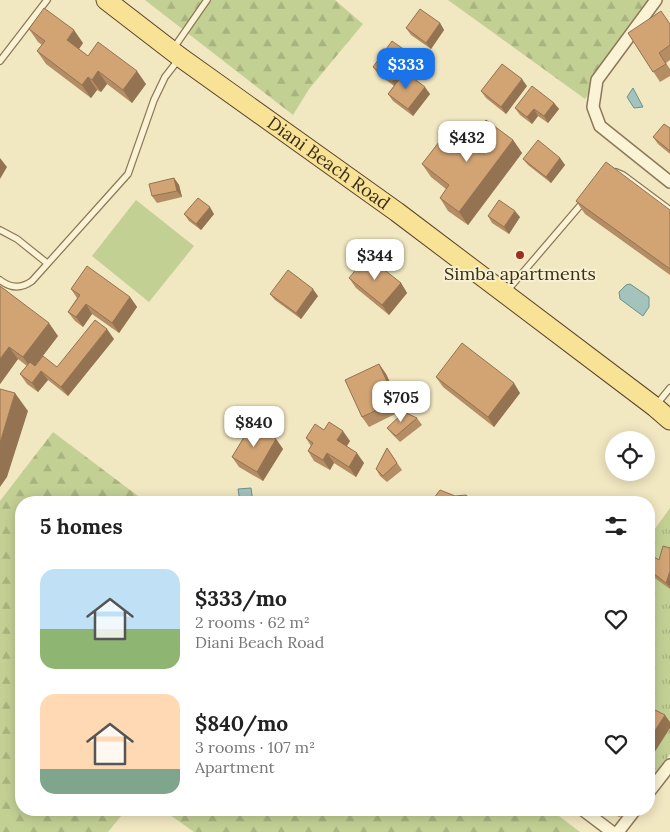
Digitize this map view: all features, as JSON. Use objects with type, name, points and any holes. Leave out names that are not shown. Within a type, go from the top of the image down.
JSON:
[{"type":"main road","name":"Diani Beach Road","points":[[106,0],[176,54],[397,212],[670,420]]},
{"type":"street","points":[[656,0],[597,80],[593,107],[600,126],[670,182]]},
{"type":"street","points":[[655,784],[670,764]]},
{"type":"street","points":[[591,816],[612,832]]},
{"type":"street","points":[[618,832],[630,816]]},
{"type":"lane","points":[[0,61],[48,0]]},
{"type":"lane","points":[[0,280],[10,286],[18,287],[28,284],[128,174],[154,100],[176,54],[207,0]]},
{"type":"lane","points":[[607,174],[615,172],[623,175],[670,210]]},
{"type":"lane","points":[[504,294],[588,197]]},
{"type":"lane","points":[[0,230],[17,239],[47,263]]},
{"type":"lane","points":[[655,407],[670,388]]},
{"type":"green space","points":[[145,0],[335,0],[363,24],[309,89],[293,115]]},
{"type":"green space","points":[[448,0],[656,0],[585,99]]},
{"type":"green space","points":[[136,200],[194,246],[149,302],[92,256]]},
{"type":"green space","points":[[53,432],[138,496],[15,496],[15,816],[121,816],[108,832],[0,832],[0,501]]},
{"type":"green space","points":[[670,508],[670,754],[655,775],[655,529]]},
{"type":"green space","points":[[171,816],[559,816],[580,832],[194,832]]},
{"type":"water","points":[[633,88],[643,107],[634,108],[627,97]]},
{"type":"water","points":[[630,284],[649,297],[649,307],[643,316],[620,299],[619,292],[626,285]]},
{"type":"water","points":[[251,488],[252,496],[239,496],[238,489]]},
{"type":"building","points":[[44,8],[74,30],[67,40],[88,56],[98,42],[137,71],[123,90],[98,71],[92,80],[88,77],[82,85],[37,51],[45,41],[29,29]]},
{"type":"building","points":[[420,9],[440,23],[426,43],[406,28]]},
{"type":"building","points":[[661,11],[670,24],[670,45],[659,53],[666,64],[653,72],[628,33]]},
{"type":"building","points":[[392,41],[412,55],[392,82],[373,67]]},
{"type":"building","points":[[502,64],[522,79],[501,107],[481,91]]},
{"type":"building","points":[[405,72],[425,87],[408,109],[388,94]]},
{"type":"building","points":[[532,86],[554,103],[544,116],[534,109],[527,117],[515,108]]},
{"type":"building","points":[[486,120],[513,140],[459,212],[440,198],[449,185],[422,164],[446,133],[465,148]]},
{"type":"building","points":[[664,124],[670,128],[670,151],[653,137]]},
{"type":"building","points":[[538,140],[560,158],[546,177],[523,159]]},
{"type":"building","points":[[606,162],[670,210],[670,269],[576,201]]},
{"type":"building","points":[[174,178],[177,191],[152,196],[149,184]]},
{"type":"building","points":[[198,198],[210,207],[196,224],[184,214]]},
{"type":"building","points":[[499,200],[515,211],[504,227],[488,216]]},
{"type":"building","points":[[367,256],[401,283],[382,305],[349,278]]},
{"type":"building","points":[[87,266],[130,297],[112,323],[86,304],[76,317],[68,312],[80,295],[71,289]]},
{"type":"building","points":[[288,270],[313,289],[296,313],[270,294]]},
{"type":"building","points":[[0,286],[49,323],[23,357],[9,347],[0,359]]},
{"type":"building","points":[[95,320],[107,329],[61,387],[41,371],[32,383],[20,374],[30,362],[35,366],[43,356],[57,367]]},
{"type":"building","points":[[462,343],[514,383],[488,417],[436,377]]},
{"type":"building","points":[[379,364],[396,401],[362,417],[345,380]]},
{"type":"building","points":[[0,389],[15,393],[0,443]]},
{"type":"building","points":[[404,412],[417,418],[396,436],[387,428]]},
{"type":"building","points":[[329,422],[343,431],[337,440],[357,453],[349,467],[327,453],[323,460],[308,451],[313,443],[306,438],[315,424],[324,430]]},
{"type":"building","points":[[252,424],[276,439],[257,472],[232,457]]},
{"type":"building","points":[[387,448],[397,463],[383,476],[376,469]]},
{"type":"building","points":[[440,490],[455,496],[436,496]]},
{"type":"building","points":[[663,546],[670,548],[670,571],[666,583],[655,575],[655,558],[659,560]]},
{"type":"building","points":[[655,710],[665,715],[655,731]]},
{"type":"place","name":"Simba apartments","points":[[520,255]]}]
